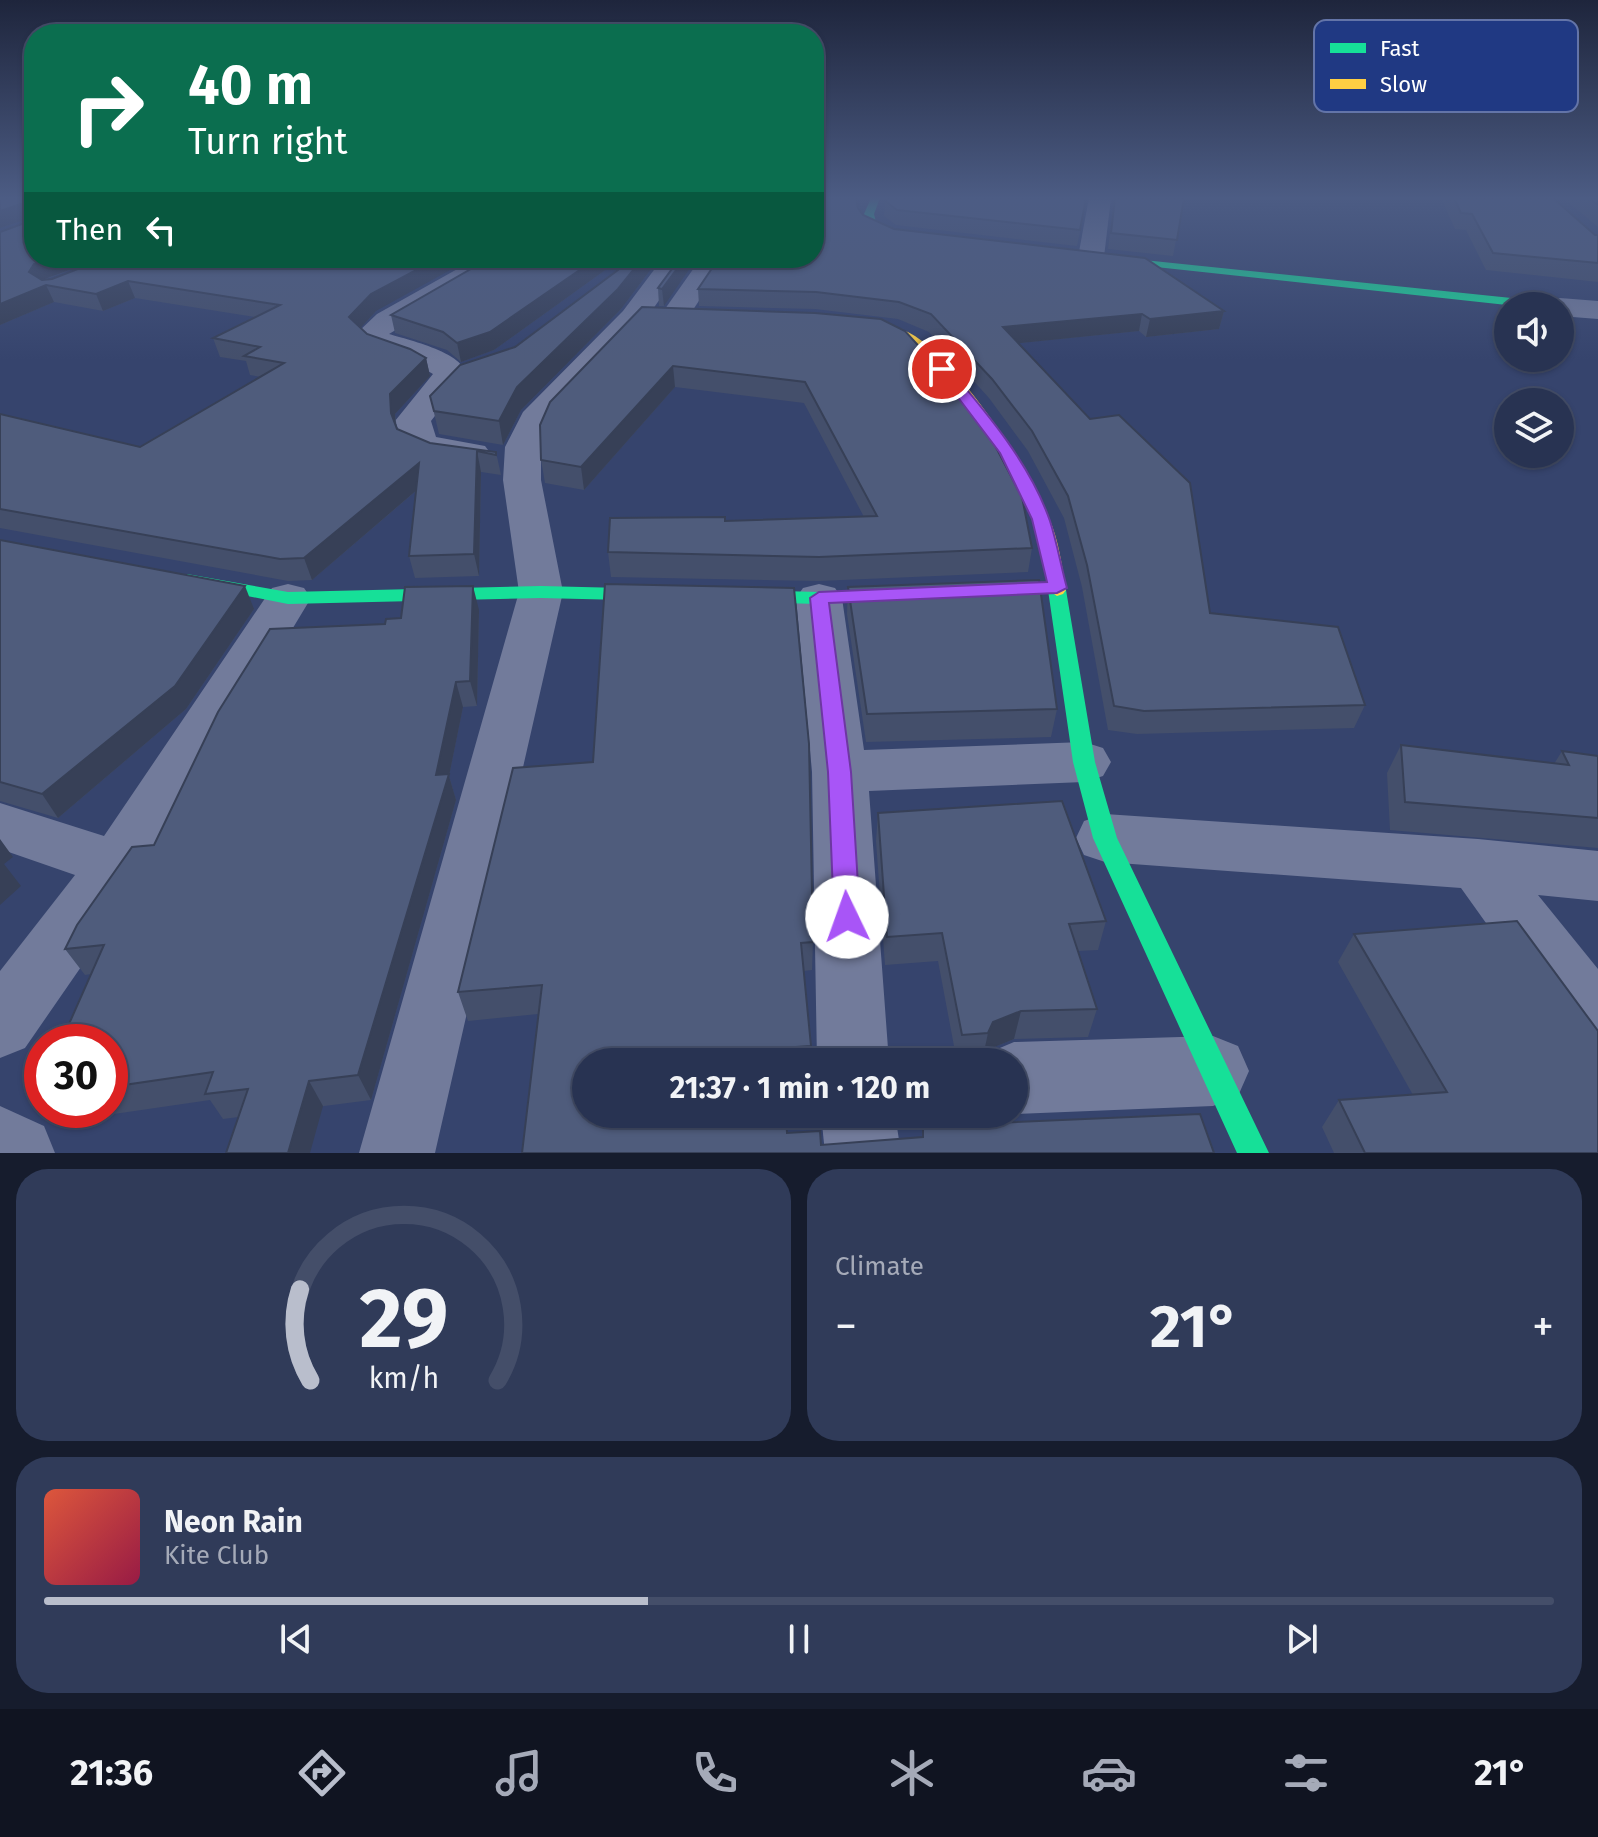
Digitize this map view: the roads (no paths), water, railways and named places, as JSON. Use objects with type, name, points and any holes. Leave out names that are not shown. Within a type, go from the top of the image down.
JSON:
[{"type":"street","points":[[1084,252],[1083,257],[1494,301]]},
{"type":"street","points":[[478,268],[387,320],[372,333],[377,340],[466,374],[414,416],[420,443],[432,448],[522,462]]},
{"type":"street","points":[[655,268],[669,317]]},
{"type":"street","points":[[397,1153],[541,592],[522,462],[523,447],[535,419],[669,317],[706,268]]},
{"type":"street","points":[[1574,308],[1598,310]]},
{"type":"street","points":[[841,322],[887,328],[912,338],[975,407],[1007,453],[1041,519],[1049,588],[1084,762],[1105,838],[1253,1153]]},
{"type":"street","points":[[166,575],[288,598],[541,592],[680,595]]},
{"type":"street","points":[[711,595],[819,598],[930,593]]},
{"type":"street","points":[[0,1025],[118,865],[288,598]]},
{"type":"street","points":[[819,598],[840,772],[852,1048]]},
{"type":"street","points":[[840,772],[1084,762]]},
{"type":"street","points":[[0,826],[118,865]]},
{"type":"street","points":[[1105,838],[1478,864],[1598,876]]},
{"type":"street","points":[[1478,864],[1598,1023]]},
{"type":"street","points":[[1028,1078],[1213,1071]]},
{"type":"street","points":[[860,1128],[863,1153]]},
{"type":"street","points":[[0,1144],[17,1153]]}]
